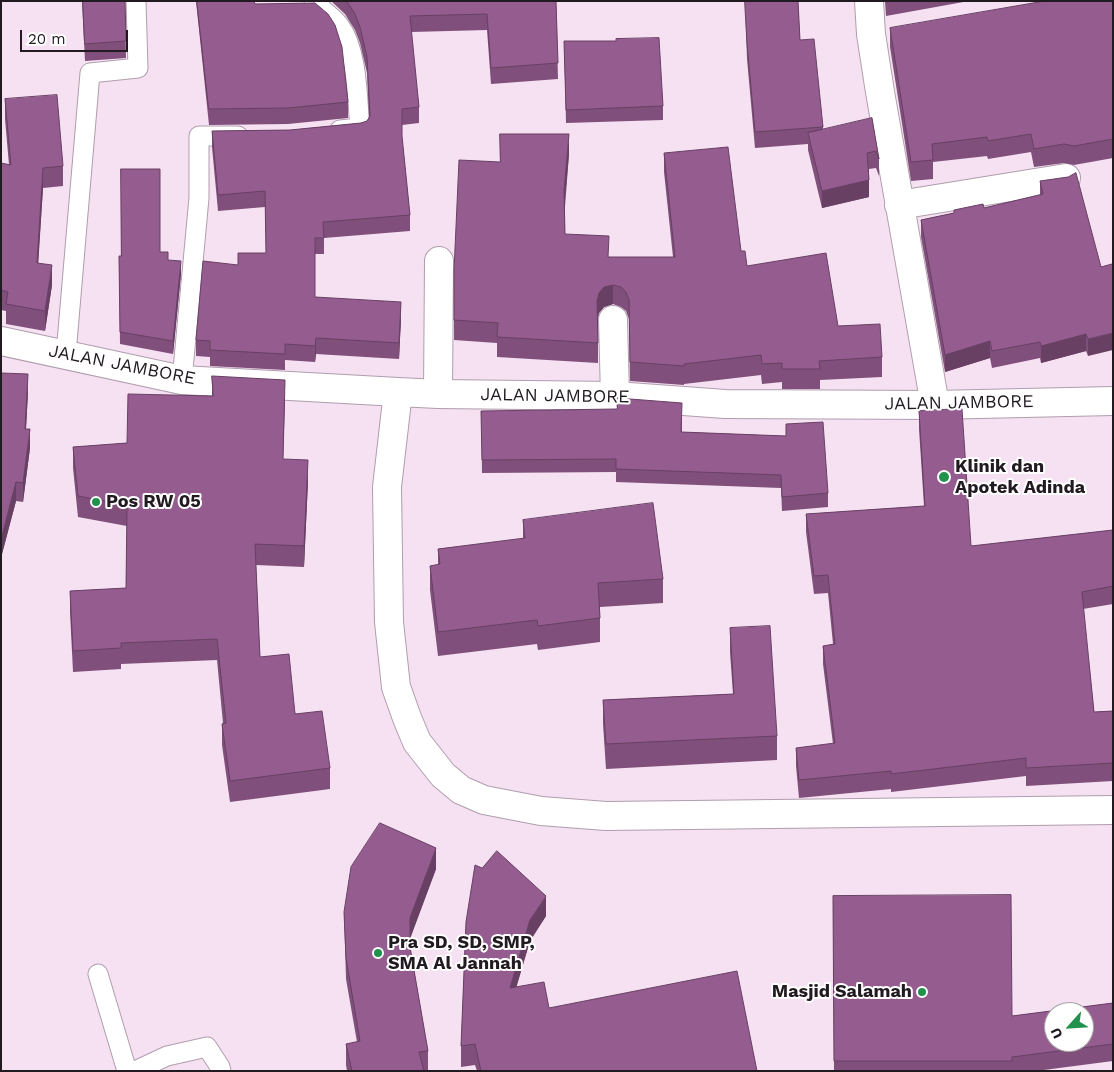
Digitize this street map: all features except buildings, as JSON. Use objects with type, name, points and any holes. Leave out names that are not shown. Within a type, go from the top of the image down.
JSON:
[{"type":"street","points":[[869,1],[871,34],[935,405]]},
{"type":"street","points":[[871,34],[900,29]]},
{"type":"street","points":[[899,205],[1066,178]]},
{"type":"street","points":[[438,394],[439,261]]},
{"type":"street","points":[[613,320],[614,396]]},
{"type":"street","name":"JALAN JAMBORE","points":[[1,341],[182,380],[398,392],[614,396],[725,404],[935,405],[1113,401]]},
{"type":"street","points":[[398,392],[388,487],[389,622],[396,687],[406,718],[417,742],[443,775],[461,790],[484,800],[540,811],[606,816],[1113,810]]},
{"type":"lane","points":[[66,354],[90,73],[138,68],[136,1]]},
{"type":"lane","points":[[314,1],[340,26],[349,46],[356,79],[360,128],[324,131]]},
{"type":"lane","points":[[182,380],[199,198],[199,136],[259,135]]},
{"type":"lane","points":[[98,974],[127,1071]]},
{"type":"lane","points":[[135,1071],[167,1056],[208,1047],[221,1071]]},
{"type":"place","name":"Klinik dan Apotek Adinda","points":[[944,477]]},
{"type":"place","name":"Pos RW 05","points":[[96,502]]},
{"type":"place","name":"Pra SD, SD, SMP, SMA Al Jannah","points":[[378,953]]},
{"type":"place","name":"Masjid Salamah","points":[[922,992]]}]
